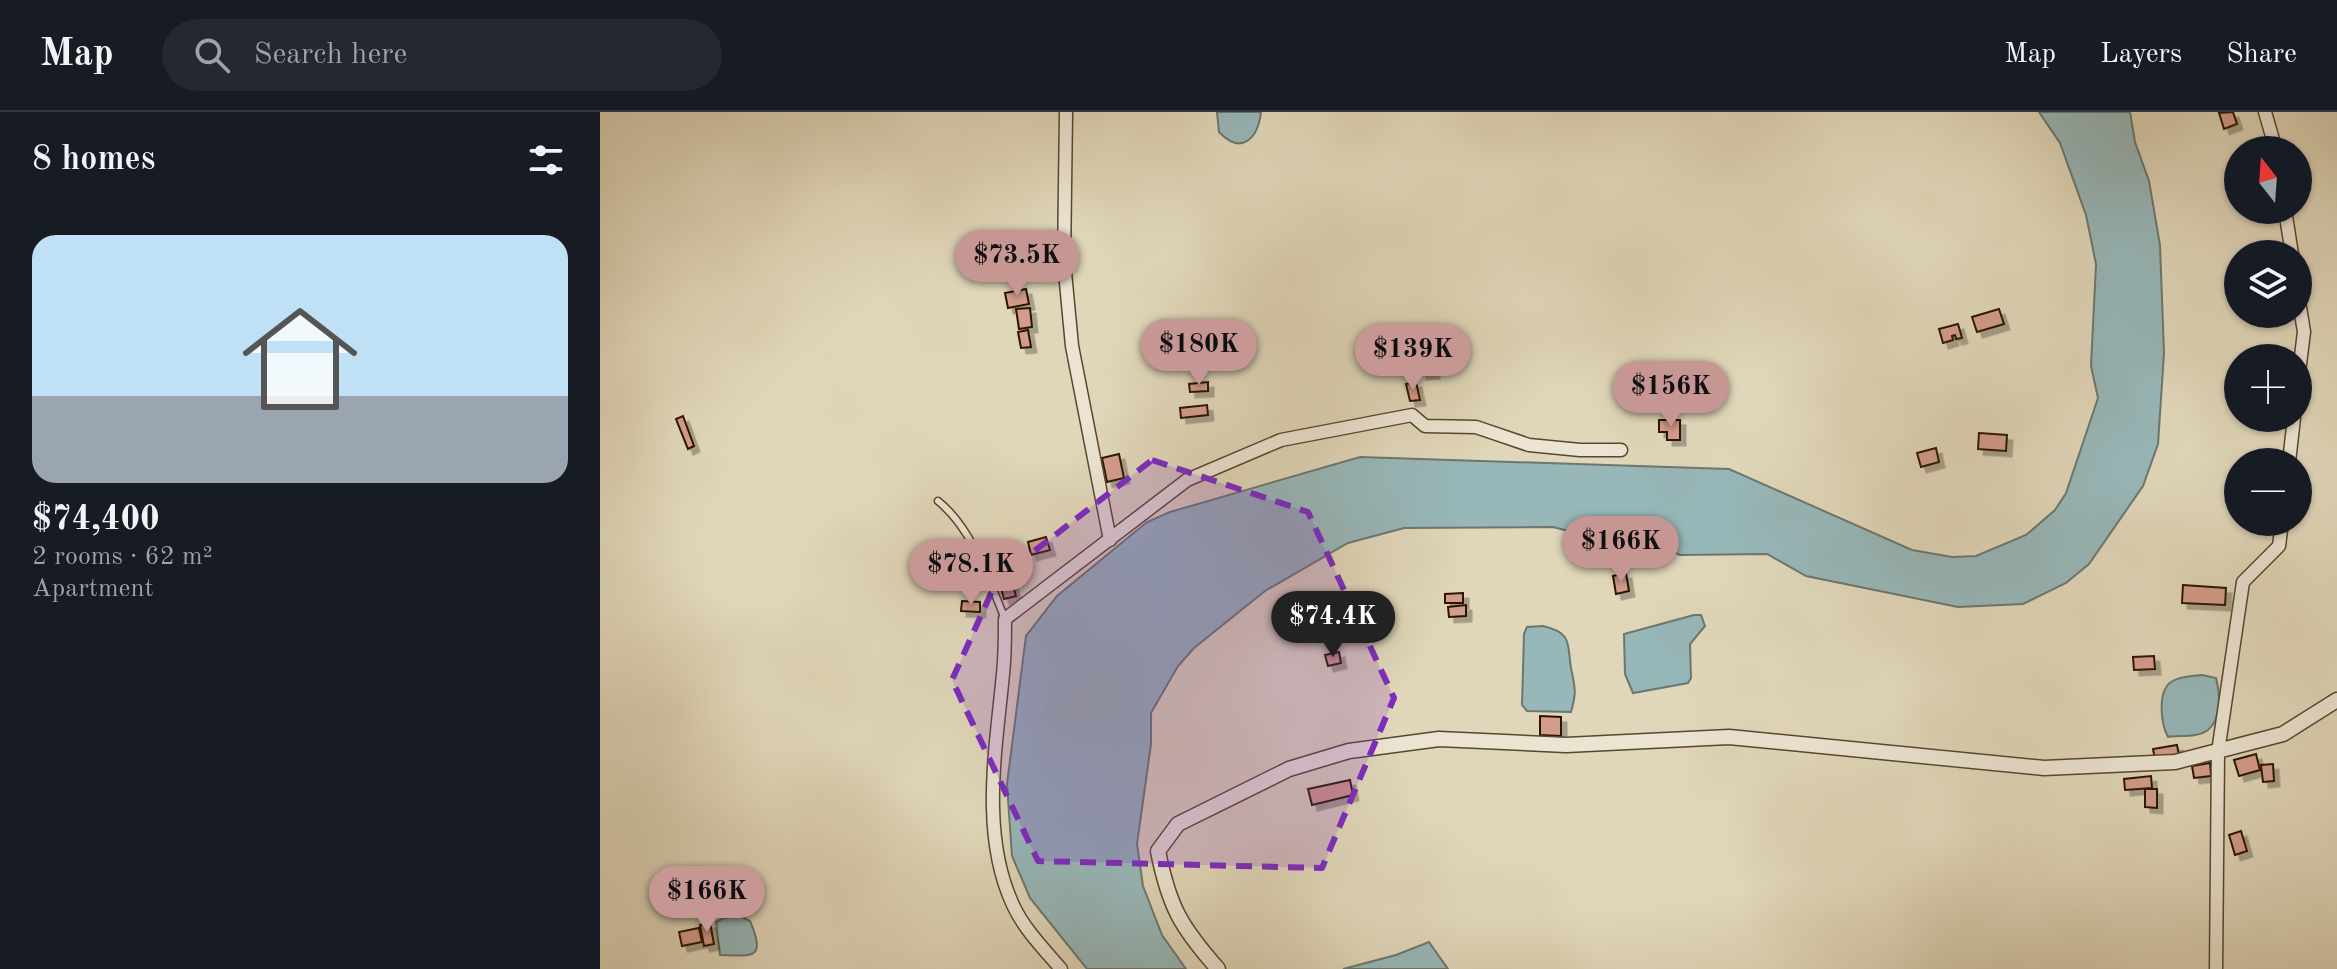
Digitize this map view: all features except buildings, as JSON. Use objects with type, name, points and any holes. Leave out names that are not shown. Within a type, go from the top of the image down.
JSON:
[{"type":"street","points":[[1066,112],[1064,262],[1072,346],[1110,540]]},
{"type":"street","points":[[2265,112],[2272,136]]},
{"type":"street","points":[[1061,969],[1031,934],[1014,906],[1002,874],[996,843],[996,725],[1004,672],[1005,619],[1187,480],[1281,440],[1412,415],[1425,426],[1476,427],[1529,445],[1621,450]]},
{"type":"street","points":[[2216,969],[2218,752],[2243,582],[2279,546],[2280,536]]},
{"type":"street","points":[[1218,969],[1178,918],[1165,886],[1158,851],[1178,824],[1289,769],[1349,751],[1439,739],[1566,745],[1729,737],[2044,768],[2175,762],[2283,734],[2337,700]]},
{"type":"lane","points":[[938,501],[951,511],[970,542],[1005,619]]},
{"type":"highlighted area","points":[[1152,460],[1308,512],[1394,698],[1322,868],[1038,861],[952,680],[997,580]]},
{"type":"water","points":[[1217,112],[1261,112],[1248,141],[1235,143],[1219,132]]},
{"type":"water","points":[[2039,112],[2130,112],[2135,142],[2149,181],[2160,245],[2164,353],[2158,444],[2143,486],[2089,564],[2066,583],[2023,604],[1958,607],[1806,576],[1767,554],[1680,555],[1656,544],[1580,534],[1553,527],[1404,528],[1348,543],[1265,591],[1194,648],[1178,666],[1151,713],[1151,744],[1137,844],[1143,886],[1162,935],[1186,969],[1087,969],[1030,898],[1012,856],[1007,784],[1026,636],[1057,596],[1147,522],[1170,512],[1360,457],[1729,469],[1912,550],[1952,557],[1976,556],[2026,535],[2055,510],[2066,493],[2098,398],[2091,366],[2096,264],[2086,215],[2060,143]]},
{"type":"water","points":[[1701,615],[1705,626],[1690,644],[1691,678],[1688,683],[1633,693],[1625,674],[1624,634]]},
{"type":"water","points":[[1543,626],[1559,632],[1567,641],[1575,690],[1571,712],[1527,711],[1522,705],[1524,634],[1527,627]]},
{"type":"water","points":[[2202,675],[2216,678],[2219,706],[2213,725],[2199,734],[2168,737],[2162,708],[2167,687],[2178,679]]},
{"type":"water","points":[[740,916],[750,921],[756,949],[748,955],[720,955],[716,922]]},
{"type":"water","points":[[1429,942],[1448,969],[1343,969],[1396,955]]}]
